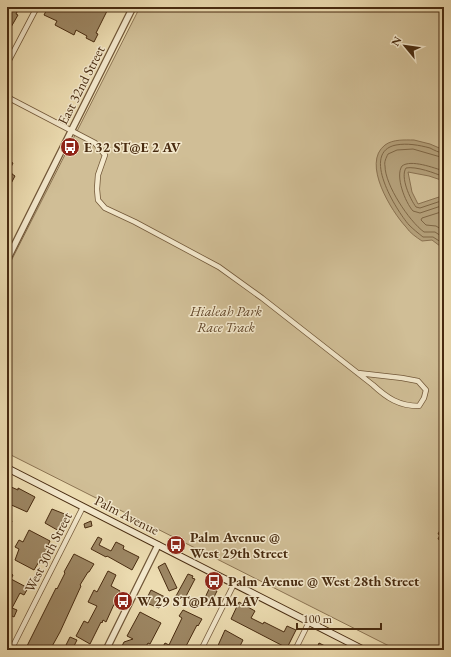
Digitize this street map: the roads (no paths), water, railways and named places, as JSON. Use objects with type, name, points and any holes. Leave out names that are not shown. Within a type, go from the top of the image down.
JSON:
[{"type":"main road","name":"Palm Avenue","points":[[7,468],[364,650]]},
{"type":"street","points":[[7,64],[36,7]]},
{"type":"street","name":"East 32nd Street","points":[[7,260],[134,7]]},
{"type":"street","points":[[7,97],[95,143],[104,155],[98,175],[97,189],[98,200],[105,208],[135,222],[219,267],[262,298],[385,396],[400,403],[412,406],[419,406],[424,398],[426,390],[418,381],[358,373]]},
{"type":"street","name":"West 30th Street","points":[[11,650],[83,507]]},
{"type":"street","points":[[106,650],[158,545]]},
{"type":"street","points":[[201,650],[234,584]]},
{"type":"street","points":[[296,650],[309,622]]},
{"type":"water","points":[[414,140],[430,144],[444,150],[444,181],[429,176],[408,172],[412,192],[418,204],[442,196],[444,197],[444,249],[432,240],[422,241],[409,231],[393,210],[381,187],[377,175],[376,163],[378,153],[385,145],[395,141]]},
{"type":"place","name":"E 32 ST@E 2 AV","points":[[70,147]]},
{"type":"place","name":"Palm Avenue @ West 29th Street","points":[[176,545]]},
{"type":"place","name":"Palm Avenue @ West 28th Street","points":[[214,581]]},
{"type":"place","name":"W 29 ST@PALM AV","points":[[123,601]]},
{"type":"park label","name":"Hialeah Park Race Track","points":[[226,320]]}]
